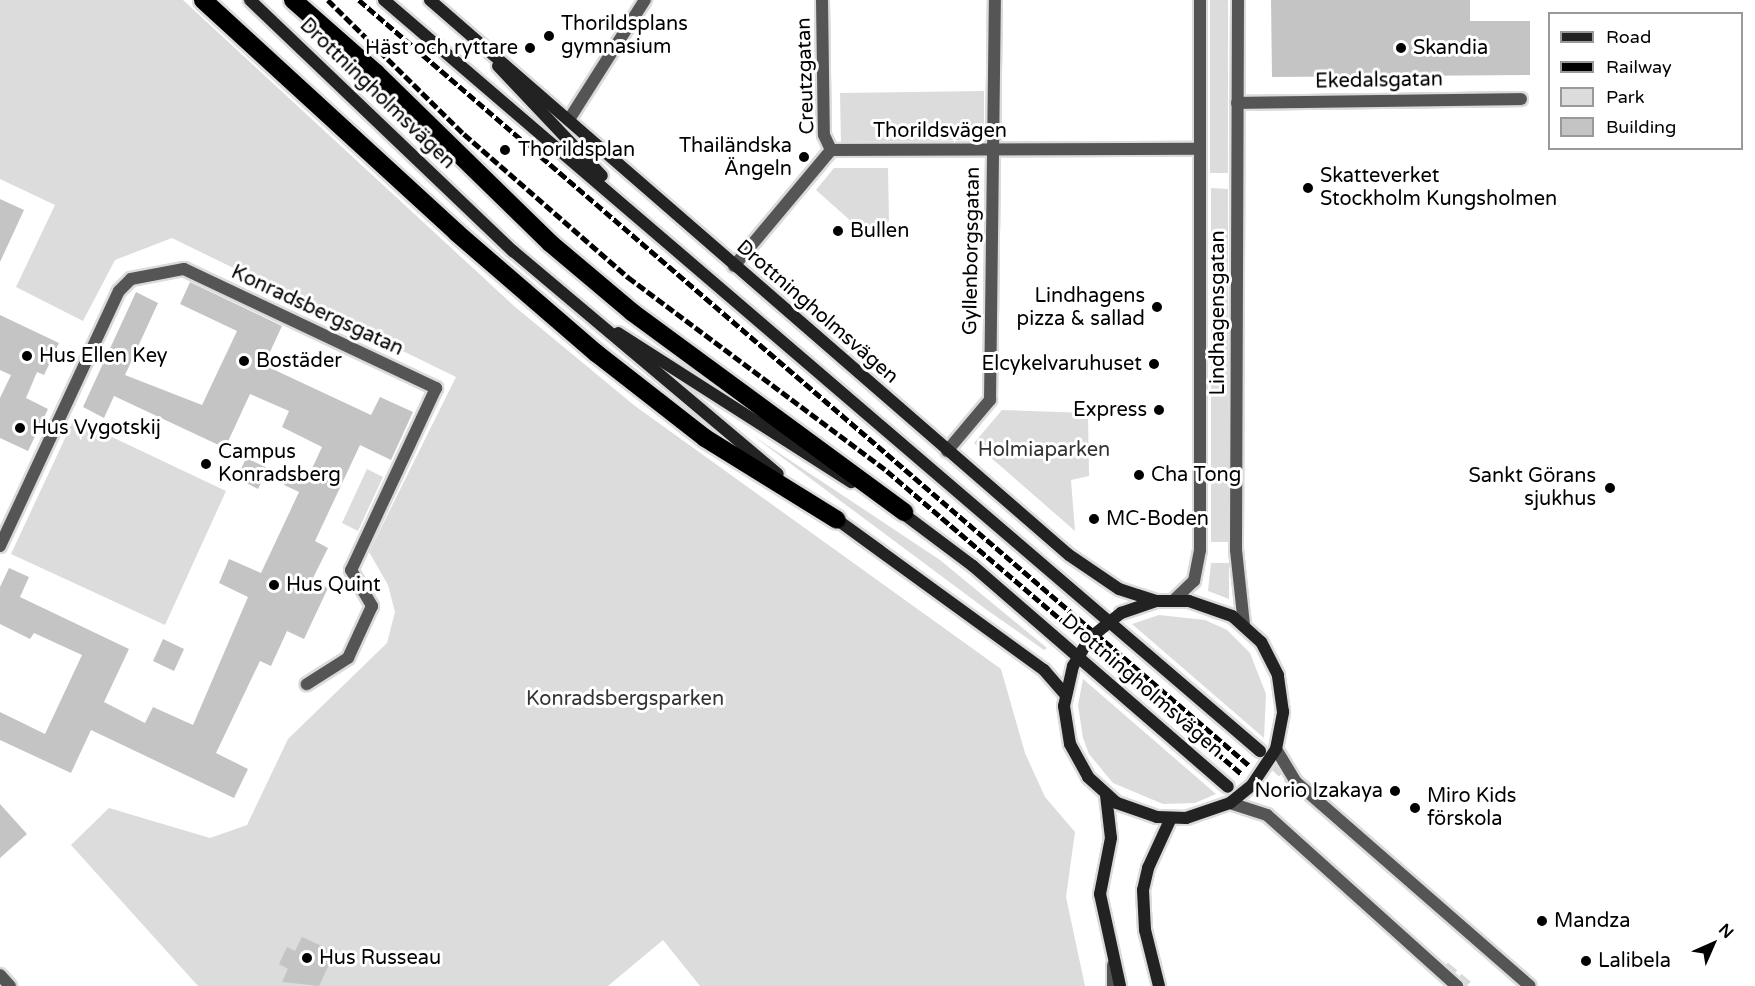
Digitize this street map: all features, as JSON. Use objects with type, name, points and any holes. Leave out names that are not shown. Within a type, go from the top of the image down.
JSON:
[{"type":"highway","points":[[203,0],[474,248],[596,352],[705,438],[837,520]]},
{"type":"highway","points":[[299,5],[578,266],[689,356],[904,512]]},
{"type":"main road","name":"Drottningholmsvägen","points":[[250,0],[513,251],[674,390],[837,520],[1044,670],[1065,694]]},
{"type":"main road","name":"Drottningholmsvägen","points":[[384,0],[655,229],[1260,751]]},
{"type":"main road","name":"Drottningholmsvägen","points":[[430,0],[570,118],[734,266],[947,451],[1099,578],[1156,601]]},
{"type":"main road","name":"Drottningholmsvägen","points":[[467,32],[655,229]]},
{"type":"main road","name":"Drottningholmsvägen","points":[[585,311],[829,469],[904,512],[973,566],[1228,787]]},
{"type":"main road","points":[[1174,600],[1204,604],[1244,625],[1268,652],[1279,681],[1283,712],[1276,749],[1257,780],[1230,803],[1202,815],[1171,818],[1130,809],[1106,795],[1081,766],[1070,744],[1065,694],[1073,666],[1095,633],[1121,613],[1156,601],[1174,600]]},
{"type":"main road","points":[[1106,795],[1111,838],[1100,894],[1119,986]]},
{"type":"main road","points":[[1159,986],[1145,930],[1143,891],[1148,868],[1171,818]]},
{"type":"street","points":[[570,118],[645,0]]},
{"type":"street","name":"Creutzgatan","points":[[822,0],[824,135],[831,150]]},
{"type":"street","name":"Gyllenborgsgatan","points":[[947,451],[990,400],[995,0]]},
{"type":"street","name":"Lindhagensgatan","points":[[1174,600],[1194,581],[1200,550],[1200,0]]},
{"type":"street","name":"Lindhagensgatan","points":[[1238,0],[1236,559],[1244,625]]},
{"type":"street","name":"Ekedalsgatan","points":[[1237,103],[1521,99]]},
{"type":"street","points":[[734,266],[831,150]]},
{"type":"street","name":"Thorildsvägen","points":[[831,150],[1200,150]]},
{"type":"street","name":"Konradsbergsgatan","points":[[0,546],[119,291],[131,279],[184,269],[436,388],[351,570],[372,606],[348,658],[307,684]]},
{"type":"street","points":[[1276,749],[1296,782],[1530,986]]},
{"type":"street","points":[[1230,803],[1267,815],[1457,986]]},
{"type":"street","points":[[1113,964],[1113,986]]},
{"type":"street","points":[[0,975],[10,986]]},
{"type":"green space","name":"Konradsbergsparken","points":[[0,0],[183,0],[514,306],[635,406],[1001,669],[1025,753],[1045,797],[1075,832],[1066,897],[1085,986],[700,986],[663,940],[608,986],[198,986],[71,845],[109,808],[210,838],[247,825],[288,739],[387,643],[395,612],[388,585],[369,552],[456,377],[172,238],[115,260],[83,321],[16,287],[55,205],[0,179]]},
{"type":"green space","points":[[1210,0],[1228,0],[1228,173],[1210,173]]},
{"type":"green space","points":[[984,91],[984,140],[841,142],[840,93]]},
{"type":"green space","points":[[834,168],[888,168],[889,221],[871,239],[816,190]]},
{"type":"green space","points":[[1211,188],[1228,189],[1228,542],[1211,542]]},
{"type":"green space","name":"Holmiaparken","points":[[1002,410],[1088,413],[1089,476],[1071,480],[1075,531],[974,443]]},
{"type":"green space","points":[[74,419],[226,491],[165,625],[11,554]]},
{"type":"green space","points":[[752,435],[940,560],[1047,648],[1044,650],[987,610]]},
{"type":"green space","points":[[367,469],[383,477],[358,531],[342,523]]},
{"type":"green space","points":[[1211,563],[1229,563],[1229,599],[1208,591]]},
{"type":"green space","points":[[1159,615],[1205,620],[1227,630],[1250,653],[1266,694],[1264,738],[1132,624]]},
{"type":"green space","points":[[1083,679],[1216,794],[1195,803],[1163,804],[1113,783],[1089,754],[1083,738],[1078,705]]},
{"type":"building","name":"Skandia","points":[[1271,0],[1470,0],[1470,21],[1530,21],[1530,75],[1272,77]]},
{"type":"building","points":[[0,199],[24,210],[0,262]]},
{"type":"building","points":[[190,282],[282,326],[264,365],[371,415],[380,397],[413,412],[391,460],[360,445],[315,541],[328,548],[312,580],[328,588],[304,639],[287,631],[271,666],[260,661],[216,753],[248,769],[234,798],[91,730],[71,773],[0,740],[0,712],[45,734],[82,655],[34,633],[30,639],[0,624],[0,587],[9,568],[29,577],[20,597],[129,649],[104,702],[145,723],[153,707],[193,725],[248,597],[219,583],[229,559],[261,573],[299,492],[284,485],[293,467],[309,475],[322,447],[282,427],[289,411],[250,394],[225,448],[114,396],[104,418],[83,407],[136,292],[158,303],[125,375],[202,405],[237,331],[180,304]]},
{"type":"building","points":[[0,315],[59,343],[44,375],[37,372],[26,398],[48,409],[28,451],[0,438],[0,398],[11,375],[0,370]]},
{"type":"building","points":[[246,458],[268,468],[258,489],[237,478]]},
{"type":"building","points":[[163,639],[184,649],[174,671],[153,661]]},
{"type":"building","points":[[0,804],[27,834],[0,858]]},
{"type":"building","name":"Hus Russeau","points":[[302,937],[335,952],[319,986],[282,982],[288,969],[279,964],[287,947],[295,951]]},
{"type":"tunnel","points":[[1261,752],[1295,783]]},
{"type":"tunnel","points":[[1444,967],[1467,986]]},
{"type":"railway","points":[[328,0],[464,134],[628,277],[887,471],[1242,774]]},
{"type":"railway","points":[[359,0],[1250,766]]},
{"type":"place","name":"Thorildsplans gymnasium","points":[[549,36]]},
{"type":"place","name":"Häst och ryttare","points":[[530,48]]},
{"type":"place","name":"Skandia","points":[[1401,48]]},
{"type":"place","name":"Thorildsplan","points":[[505,150]]},
{"type":"place","name":"Thailändska Ängeln","points":[[804,157]]},
{"type":"place","name":"Skatteverket Stockholm Kungsholmen","points":[[1308,188]]},
{"type":"place","name":"Bullen","points":[[838,231]]},
{"type":"place","name":"Lindhagens pizza & sallad","points":[[1157,307]]},
{"type":"place","name":"Hus Ellen Key","points":[[27,356]]},
{"type":"place","name":"Bostäder","points":[[244,361]]},
{"type":"place","name":"Elcykelvaruhuset","points":[[1154,364]]},
{"type":"place","name":"Express","points":[[1159,410]]},
{"type":"place","name":"Hus Vygotskij","points":[[20,428]]},
{"type":"place","name":"Campus Konradsberg","points":[[206,464]]},
{"type":"place","name":"Cha Tong","points":[[1139,475]]},
{"type":"place","name":"Sankt Görans sjukhus","points":[[1610,488]]},
{"type":"place","name":"MC-Boden","points":[[1094,519]]},
{"type":"place","name":"Hus Quint","points":[[274,585]]},
{"type":"place","name":"Norio Izakaya","points":[[1395,791]]},
{"type":"place","name":"Miro Kids förskola","points":[[1415,808]]},
{"type":"place","name":"Mandza","points":[[1542,921]]},
{"type":"place","name":"Hus Russeau","points":[[307,958]]},
{"type":"place","name":"Lalibela","points":[[1586,961]]}]
